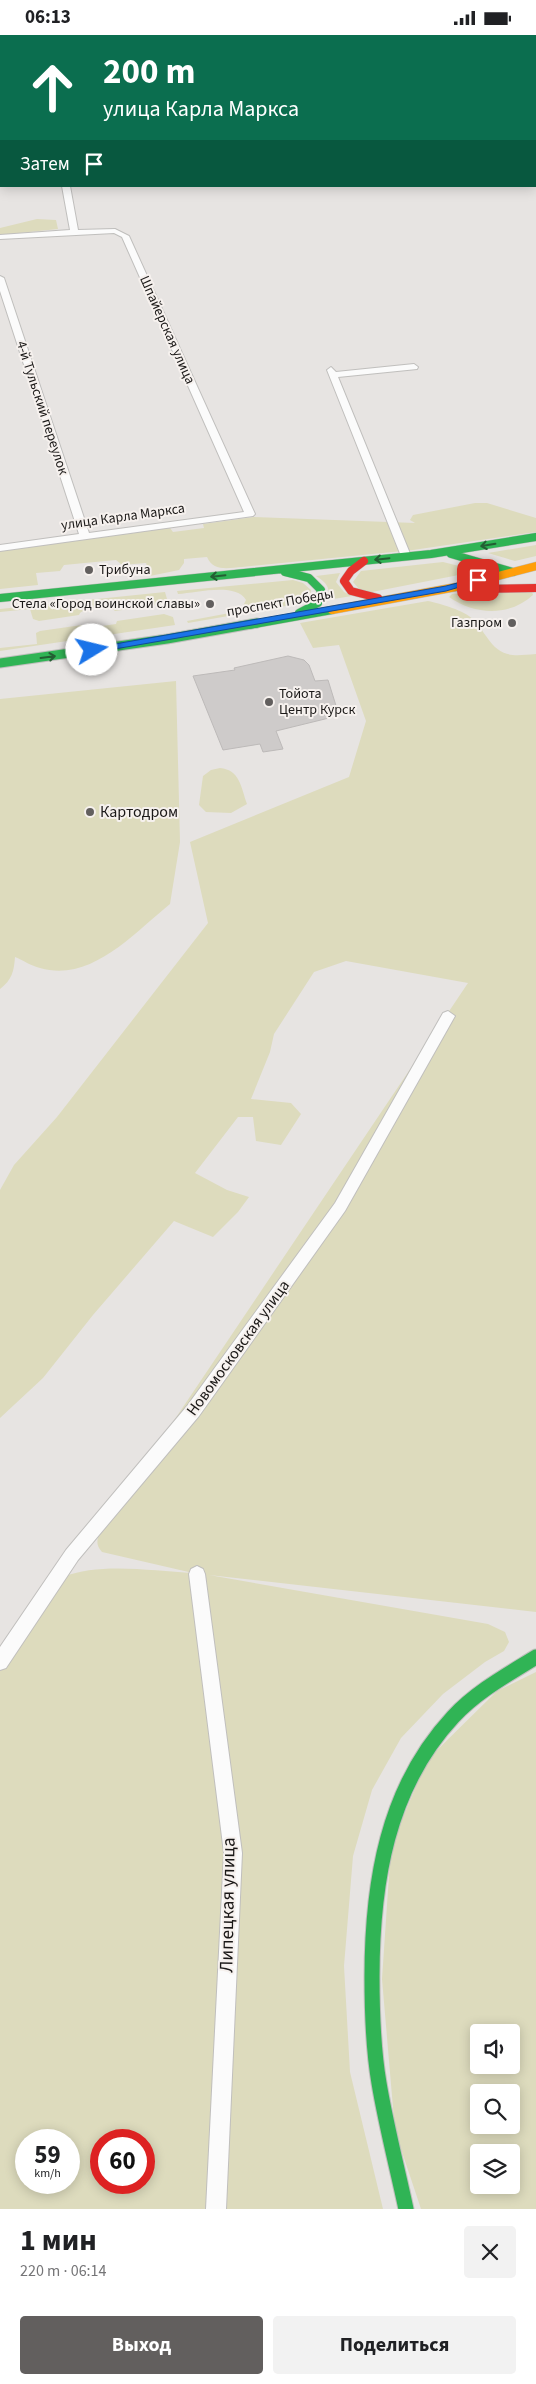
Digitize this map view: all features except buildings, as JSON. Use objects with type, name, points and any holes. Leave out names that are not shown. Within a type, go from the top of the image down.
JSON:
[{"type":"main road","points":[[431,554],[536,537]]},
{"type":"main road","name":"проспект Победы","points":[[0,598],[431,554]]},
{"type":"main road","points":[[431,554],[456,555],[536,580]]},
{"type":"main road","points":[[364,561],[345,577],[346,587],[357,593],[384,599]]},
{"type":"main road","points":[[446,589],[536,565]]},
{"type":"main road","points":[[267,571],[309,578],[321,590],[318,603],[290,617]]},
{"type":"main road","points":[[446,589],[536,588]]},
{"type":"main road","name":"проспект Победы","points":[[0,663],[170,638],[446,589]]},
{"type":"main road","points":[[406,2209],[381,2093],[372,2005],[371,1938],[374,1892],[387,1827],[398,1796],[415,1764],[443,1726],[501,1677],[536,1657]]},
{"type":"street","points":[[66,187],[74,232]]},
{"type":"street","name":"Шпайерская улица","points":[[0,237],[115,231],[125,236],[250,514]]},
{"type":"street","name":"4-й Тульский переулок","points":[[0,278],[85,537]]},
{"type":"street","points":[[406,556],[332,372],[414,367]]},
{"type":"street","name":"улица Карла Маркса","points":[[0,548],[250,514]]},
{"type":"street","name":"Новомосковская улица","points":[[0,1662],[72,1555],[193,1411],[340,1207],[448,1016]]},
{"type":"street","name":"Липецкая улица","points":[[197,1573],[232,1853],[216,2209]]},
{"type":"shaded area","points":[[37,219],[56,220],[58,229],[0,235],[0,228]]},
{"type":"shaded area","points":[[475,503],[487,503],[536,518],[536,532],[413,550],[232,568],[217,567],[207,557],[184,559],[184,563],[179,570],[150,576],[146,563],[122,565],[116,560],[64,565],[60,571],[36,573],[38,585],[0,589],[0,550],[170,528],[173,532],[204,528],[203,524],[254,517],[415,523],[410,520],[413,515]]},
{"type":"shaded area","points":[[536,545],[536,556],[515,561],[488,553]]},
{"type":"shaded area","points":[[443,562],[479,571],[367,593],[359,589],[353,582],[361,571]]},
{"type":"shaded area","points":[[340,573],[336,582],[344,592],[352,596],[327,600],[329,592],[327,586],[316,576]]},
{"type":"shaded area","points":[[293,580],[303,583],[311,590],[310,596],[303,603],[188,623],[187,621],[235,612],[242,608],[246,600],[234,591],[215,590],[178,594],[177,591]]},
{"type":"shaded area","points":[[165,592],[167,599],[169,599],[165,604],[115,611],[98,607],[87,609],[79,615],[39,621],[33,619],[30,609],[0,612],[0,609]]},
{"type":"shaded area","points":[[532,592],[533,595],[513,607],[492,611],[470,607],[449,597],[452,594]]},
{"type":"shaded area","points":[[428,601],[470,616],[491,643],[502,652],[513,655],[536,654],[536,1612],[209,1575],[488,1624],[505,1632],[509,1642],[504,1651],[485,1662],[443,1694],[401,1738],[372,1790],[353,1856],[344,1966],[350,2072],[383,2209],[0,2209],[0,1668],[63,1577],[78,1572],[110,1569],[144,1569],[193,1573],[102,1552],[97,1541],[101,1529],[468,983],[346,961],[314,972],[274,1034],[270,1052],[251,1099],[291,1103],[301,1114],[281,1145],[256,1141],[253,1117],[238,1117],[195,1173],[227,1190],[249,1197],[238,1212],[213,1237],[174,1221],[93,1315],[43,1378],[0,1418],[0,1190],[14,1165],[57,1117],[208,923],[190,842],[349,777],[366,721],[339,645],[313,648],[300,623]]},
{"type":"shaded area","points":[[164,614],[173,617],[175,625],[0,651],[0,648],[37,644],[36,633],[40,631],[82,625],[88,628],[116,624],[117,621]]},
{"type":"shaded area","name":"Картодром","points":[[176,681],[180,842],[170,904],[111,952],[94,962],[77,968],[59,971],[40,968],[15,957],[12,975],[0,989],[0,699]]},
{"type":"shaded area","points":[[220,768],[232,772],[239,780],[247,804],[231,813],[206,812],[199,805],[203,776],[211,770]]},
{"type":"shaded area","points":[[536,1672],[536,2209],[421,2209],[395,2131],[382,1979],[391,1846],[427,1760],[497,1691]]},
{"type":"traffic: fast","points":[[0,598],[431,554],[536,537]]},
{"type":"traffic: fast","points":[[451,554],[513,572]]},
{"type":"traffic: fast","points":[[285,572],[309,578],[321,590],[318,603],[299,613]]},
{"type":"traffic: fast","points":[[0,663],[167,639],[332,610]]},
{"type":"traffic: fast","points":[[406,2209],[382,2099],[374,2036],[372,1989],[374,1915],[378,1879],[385,1844],[396,1810],[410,1777],[429,1746],[462,1708],[493,1684],[536,1657]]},
{"type":"traffic: slow","points":[[332,610],[456,587],[536,566]]},
{"type":"traffic: jam","points":[[364,561],[351,571],[344,581],[351,591],[378,598]]},
{"type":"traffic: jam","points":[[476,589],[536,588]]},
{"type":"place","name":"Трибуна","points":[[89,570]]},
{"type":"place","name":"Стела «Город воинской славы»","points":[[210,604]]},
{"type":"place","name":"Газпром","points":[[512,623]]},
{"type":"place","name":"Тойота Центр Курск","points":[[269,702]]},
{"type":"place","name":"Картодром","points":[[90,812]]},
{"type":"route","points":[[92,650],[446,589],[478,580]]}]
